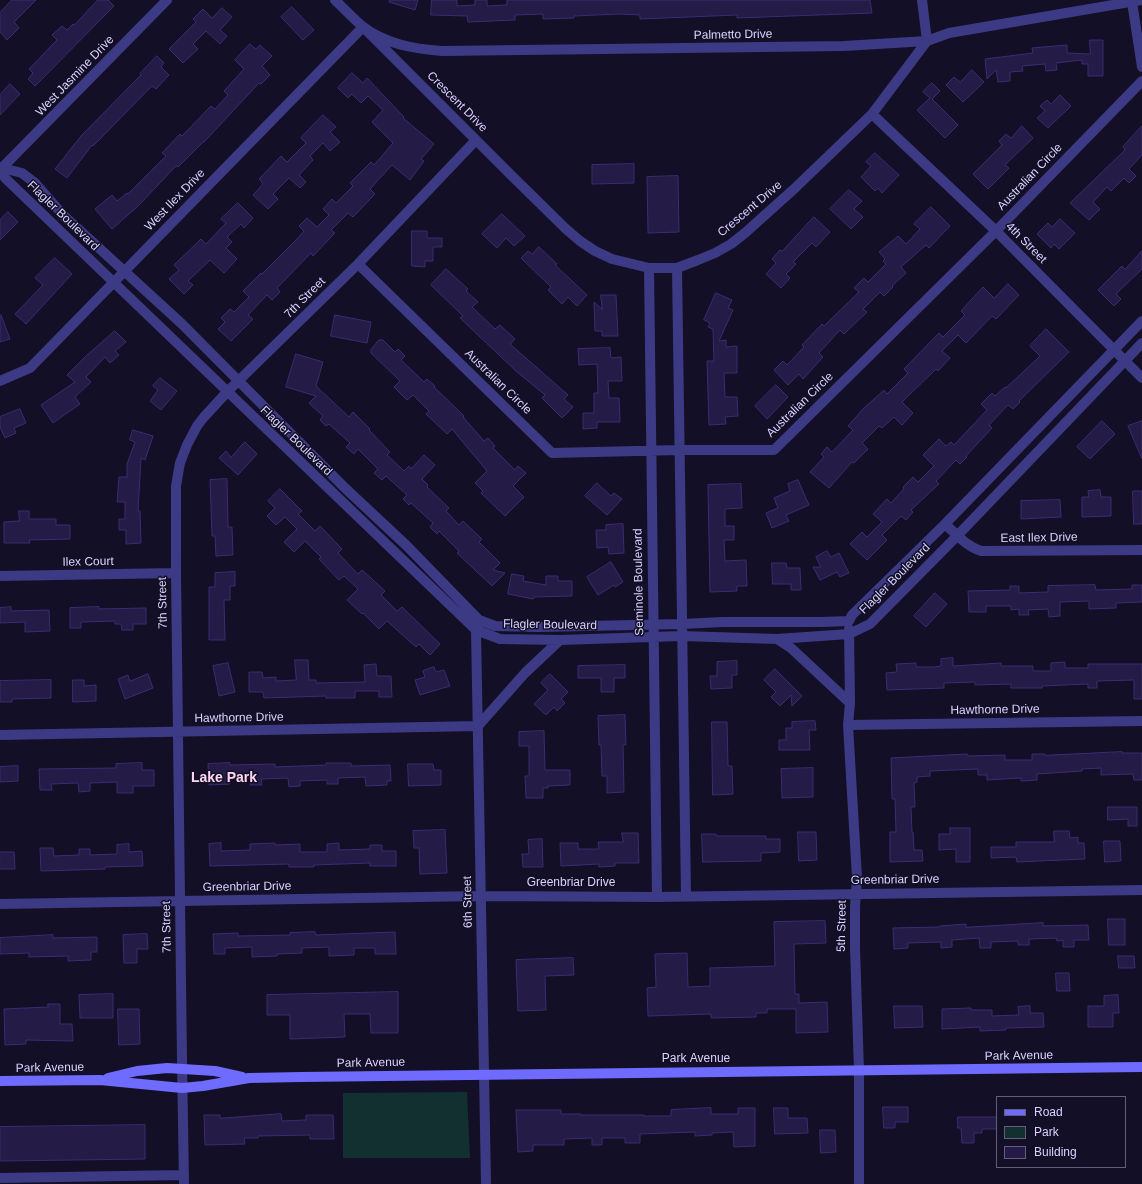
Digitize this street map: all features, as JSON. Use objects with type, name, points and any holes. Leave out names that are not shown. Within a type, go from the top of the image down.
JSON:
[{"type":"street","name":"West Jasmine Drive","points":[[1,168],[167,0]]},
{"type":"street","name":"Palmetto Drive","points":[[335,0],[363,27],[386,40],[423,50],[442,51],[844,46],[927,41],[949,33],[1137,1]]},
{"type":"street","points":[[922,0],[927,41]]},
{"type":"street","points":[[1137,1],[1142,67]]},
{"type":"street","name":"Crescent Drive","points":[[363,27],[566,229],[580,241],[595,251],[612,259],[649,268],[677,268],[715,253],[731,244],[794,189],[872,114],[927,41]]},
{"type":"street","name":"West Ilex Drive","points":[[0,381],[30,368],[363,27]]},
{"type":"street","name":"Australian Circle","points":[[358,264],[552,453],[651,452],[680,450],[774,450],[996,231],[1142,81]]},
{"type":"street","name":"4th Street","points":[[872,114],[996,231],[1142,378]]},
{"type":"street","name":"7th Street","points":[[184,1180],[176,574],[176,486],[180,463],[197,426],[227,392],[358,264],[476,140]]},
{"type":"street","name":"Flagler Boulevard","points":[[1,168],[22,173],[35,183],[64,216],[182,324],[238,382],[412,552],[479,620],[495,626],[538,627],[723,622],[849,621],[852,615],[945,524],[1142,321]]},
{"type":"street","name":"Flagler Boulevard","points":[[1,168],[5,178],[476,630],[500,639],[560,640],[682,636],[777,639],[849,634],[870,624],[957,536],[1142,343]]},
{"type":"street","name":"Seminole Boulevard","points":[[649,268],[657,897]]},
{"type":"street","points":[[677,268],[686,896]]},
{"type":"street","name":"East Ilex Drive","points":[[945,524],[957,536],[973,548],[990,552],[1142,550]]},
{"type":"street","name":"Ilex Court","points":[[0,576],[176,574]]},
{"type":"street","name":"6th Street","points":[[479,620],[476,630],[486,1184]]},
{"type":"street","name":"5th Street","points":[[849,621],[850,703],[848,725],[857,878],[855,948],[859,1071],[860,1184]]},
{"type":"street","points":[[777,639],[791,648],[850,703]]},
{"type":"street","points":[[478,726],[525,673],[560,640]]},
{"type":"street","name":"Hawthorne Drive","points":[[848,725],[1142,721]]},
{"type":"street","name":"Hawthorne Drive","points":[[0,735],[478,726]]},
{"type":"street","name":"Greenbriar Drive","points":[[0,904],[481,896],[657,897],[1142,890]]},
{"type":"street","name":"Park Avenue","points":[[0,1081],[100,1080],[182,1088],[249,1078],[1142,1067]]},
{"type":"street","name":"Park Avenue","points":[[100,1080],[137,1071],[167,1068],[215,1071],[249,1078]]},
{"type":"street","points":[[0,1178],[184,1180]]},
{"type":"green space","points":[[467,1092],[470,1158],[343,1158],[343,1093]]},
{"type":"building","points":[[12,0],[36,0],[14,22],[19,28],[7,40],[0,32],[0,13]]},
{"type":"building","points":[[98,0],[108,0],[114,6],[35,86],[28,79],[33,73],[29,69],[57,40],[52,35],[62,26],[67,30],[73,24],[74,25]]},
{"type":"building","points":[[390,0],[418,0],[415,10],[389,2]]},
{"type":"building","points":[[432,0],[457,0],[457,6],[475,5],[475,0],[487,0],[487,6],[507,5],[507,0],[870,0],[872,13],[737,18],[737,15],[640,19],[640,15],[620,14],[543,19],[543,14],[515,15],[515,20],[468,22],[467,16],[431,15]]},
{"type":"building","points":[[292,7],[314,30],[303,40],[281,17]]},
{"type":"building","points":[[222,8],[232,17],[220,30],[227,36],[220,44],[206,31],[193,44],[198,49],[183,63],[169,49],[196,22],[193,19],[203,9],[212,18]]},
{"type":"building","points":[[1090,40],[1103,40],[1103,76],[1088,76],[1088,64],[1082,64],[1082,60],[1056,63],[1057,70],[1046,71],[1045,64],[1022,66],[1023,71],[1010,72],[1010,81],[998,82],[996,70],[987,79],[985,59],[1033,53],[1032,48],[1067,45],[1067,53],[1090,54]]},
{"type":"building","points":[[250,44],[256,49],[260,45],[272,56],[262,66],[270,75],[261,84],[259,83],[204,142],[178,167],[176,166],[138,206],[112,229],[95,209],[112,195],[117,201],[127,193],[128,194],[166,156],[162,153],[180,134],[182,136],[211,106],[215,109],[228,95],[224,91],[244,69],[235,60]]},
{"type":"building","points":[[157,56],[164,63],[161,67],[169,75],[156,89],[152,86],[93,146],[92,145],[67,178],[55,169],[81,136],[141,75],[140,74]]},
{"type":"building","points":[[972,70],[984,82],[963,102],[946,85],[954,77],[960,82]]},
{"type":"building","points":[[352,73],[363,83],[367,78],[404,117],[403,118],[434,144],[421,159],[424,161],[410,180],[392,165],[370,189],[375,194],[353,217],[348,213],[331,230],[335,233],[313,256],[311,253],[277,288],[280,292],[272,300],[267,295],[248,315],[253,319],[231,341],[218,329],[225,322],[221,318],[230,309],[234,312],[249,297],[243,291],[297,239],[304,231],[299,226],[307,218],[317,227],[329,215],[323,209],[332,199],[336,203],[353,186],[350,183],[371,162],[374,165],[393,143],[372,122],[383,110],[368,96],[361,103],[352,94],[348,98],[338,88]]},
{"type":"building","points":[[932,83],[940,91],[932,99],[958,125],[945,138],[917,110],[930,98],[923,92]]},
{"type":"building","points":[[10,84],[20,94],[0,115],[0,95]]},
{"type":"building","points":[[1060,95],[1071,106],[1048,128],[1037,118],[1045,111],[1040,106],[1047,100],[1051,104]]},
{"type":"building","points":[[323,115],[336,127],[330,132],[340,142],[330,151],[323,143],[310,156],[313,160],[299,175],[306,182],[300,188],[289,178],[273,194],[278,199],[268,209],[253,195],[263,184],[259,179],[281,156],[287,162],[306,143],[301,138]]},
{"type":"building","points":[[1022,126],[1033,138],[1005,165],[1009,168],[988,189],[973,174],[1002,145],[999,141],[1006,134],[1011,138]]},
{"type":"building","points":[[1142,126],[1142,155],[1129,169],[1136,176],[1129,183],[1124,178],[1111,191],[1107,187],[1093,202],[1100,209],[1089,220],[1070,203],[1125,150],[1123,147]]},
{"type":"building","points":[[875,153],[899,175],[882,193],[878,188],[875,191],[861,177],[871,166],[866,162]]},
{"type":"building","points":[[634,164],[634,183],[592,184],[592,165]]},
{"type":"building","points":[[678,176],[679,232],[648,233],[647,177]]},
{"type":"building","points":[[849,190],[862,201],[854,209],[863,217],[851,229],[830,209]]},
{"type":"building","points":[[238,203],[253,218],[244,228],[241,224],[227,237],[232,242],[226,248],[237,259],[224,273],[210,260],[188,281],[193,285],[184,294],[169,279],[179,270],[174,265],[201,239],[206,244],[226,223],[221,219]]},
{"type":"building","points":[[931,207],[950,226],[929,248],[926,245],[901,267],[906,273],[884,296],[880,292],[863,309],[867,312],[844,334],[840,330],[819,353],[823,357],[803,379],[799,374],[788,385],[774,370],[783,361],[787,365],[804,347],[802,345],[822,324],[824,326],[859,292],[854,288],[864,278],[868,282],[886,264],[883,261],[885,259],[879,252],[898,236],[906,244],[920,229],[914,224]]},
{"type":"building","points":[[8,212],[18,222],[0,240],[0,220]]},
{"type":"building","points":[[502,214],[525,236],[514,246],[506,238],[497,248],[482,234]]},
{"type":"building","points":[[814,217],[830,232],[816,247],[812,243],[793,262],[796,264],[786,274],[790,278],[781,288],[766,274],[776,263],[772,259],[780,250],[782,251]]},
{"type":"building","points":[[1060,219],[1075,233],[1059,249],[1054,244],[1051,248],[1037,234],[1048,223],[1052,227]]},
{"type":"building","points":[[412,231],[427,231],[427,238],[442,238],[442,247],[433,247],[433,261],[425,261],[425,267],[412,266]]},
{"type":"building","points":[[539,247],[557,264],[555,265],[587,295],[577,306],[568,297],[562,304],[548,290],[551,287],[521,258],[528,251],[532,254]]},
{"type":"building","points":[[1142,251],[1142,269],[1116,294],[1121,299],[1114,306],[1098,290],[1122,266],[1125,269]]},
{"type":"building","points":[[55,258],[72,274],[26,324],[15,314],[43,285],[35,278]]},
{"type":"building","points":[[446,269],[468,289],[466,291],[478,302],[472,307],[495,329],[500,325],[515,339],[510,344],[568,395],[564,399],[573,407],[562,418],[542,398],[545,395],[516,371],[460,318],[463,316],[431,285]]},
{"type":"building","points":[[1008,284],[1019,295],[996,319],[992,316],[966,343],[958,335],[942,351],[950,358],[938,371],[936,369],[902,402],[913,413],[902,425],[894,417],[882,428],[879,426],[862,443],[868,449],[854,463],[852,462],[829,488],[810,472],[824,457],[821,454],[827,447],[832,452],[853,430],[848,426],[863,409],[884,390],[887,394],[908,373],[904,369],[939,333],[943,337],[965,315],[961,311],[983,287],[994,298]]},
{"type":"building","points":[[716,293],[732,300],[728,308],[733,310],[719,341],[726,340],[726,347],[737,346],[737,373],[724,373],[725,397],[737,397],[738,416],[725,417],[726,424],[709,425],[707,361],[714,361],[713,329],[708,327],[710,323],[704,320]]},
{"type":"building","points":[[601,295],[616,295],[618,336],[602,336],[602,331],[595,331],[594,302],[602,309]]},
{"type":"building","points":[[1,315],[10,339],[0,342],[0,316]]},
{"type":"building","points":[[335,315],[371,322],[367,343],[331,336]]},
{"type":"building","points":[[1046,329],[1069,352],[1019,401],[1020,402],[1013,409],[1008,405],[989,425],[992,428],[966,456],[967,457],[960,464],[956,460],[936,481],[939,484],[911,510],[913,512],[906,520],[901,516],[882,535],[887,540],[867,560],[850,544],[862,532],[867,537],[882,522],[873,514],[887,499],[891,503],[913,477],[918,482],[934,466],[923,455],[939,439],[946,446],[951,442],[954,445],[987,410],[981,404],[992,393],[995,396],[1005,387],[1006,388],[1040,356],[1030,346]]},
{"type":"building","points":[[115,331],[126,342],[115,351],[119,355],[110,363],[105,357],[86,377],[91,382],[75,397],[80,404],[53,423],[41,405],[75,382],[67,375]]},
{"type":"building","points":[[379,340],[383,340],[395,352],[398,349],[405,356],[401,360],[424,382],[427,379],[435,386],[434,387],[464,416],[463,417],[484,441],[488,438],[495,446],[493,448],[515,470],[518,466],[526,473],[513,486],[524,497],[505,516],[481,493],[483,491],[475,483],[487,471],[452,429],[447,434],[426,414],[429,411],[413,395],[407,400],[394,387],[400,381],[371,353],[371,350]]},
{"type":"building","points":[[610,348],[611,358],[621,357],[622,381],[608,381],[609,398],[619,398],[620,422],[597,422],[597,428],[583,429],[583,413],[594,413],[594,393],[598,393],[597,364],[579,365],[578,349]]},
{"type":"building","points":[[296,354],[323,362],[316,386],[349,417],[353,412],[390,452],[387,455],[404,471],[409,466],[411,469],[424,455],[435,465],[422,479],[428,485],[427,487],[449,508],[446,511],[459,525],[463,521],[482,539],[479,542],[500,563],[493,570],[505,573],[492,586],[457,553],[459,551],[439,531],[437,534],[430,527],[433,523],[411,503],[409,505],[403,499],[407,495],[386,476],[382,480],[374,473],[378,469],[358,449],[354,454],[346,447],[350,443],[329,424],[326,426],[320,420],[323,416],[309,403],[316,396],[286,387]]},
{"type":"building","points":[[160,378],[177,391],[161,410],[150,401],[158,390],[153,386]]},
{"type":"building","points":[[776,385],[788,397],[767,419],[755,406]]},
{"type":"building","points":[[20,409],[26,423],[14,428],[16,433],[5,438],[0,427],[0,417]]},
{"type":"building","points":[[1102,421],[1115,434],[1090,459],[1077,447]]},
{"type":"building","points":[[1142,421],[1142,459],[1128,426]]},
{"type":"building","points":[[133,430],[153,436],[145,460],[141,458],[138,511],[140,511],[141,543],[126,544],[126,530],[119,530],[119,519],[125,519],[125,502],[117,502],[119,477],[127,477],[127,464],[135,442],[130,440]]},
{"type":"building","points":[[245,442],[257,454],[238,475],[219,458],[226,451],[231,457]]},
{"type":"building","points":[[227,479],[228,527],[232,527],[233,555],[216,556],[215,536],[212,536],[210,480]]},
{"type":"building","points":[[798,480],[809,505],[786,515],[789,521],[772,528],[766,513],[778,508],[774,498],[790,491],[788,484]]},
{"type":"building","points":[[597,483],[611,496],[614,493],[622,499],[607,515],[585,496]]},
{"type":"building","points":[[741,484],[742,508],[725,509],[725,526],[734,526],[734,540],[724,540],[725,561],[746,560],[747,586],[737,586],[737,591],[710,592],[708,485]]},
{"type":"building","points":[[280,489],[302,511],[298,514],[315,531],[320,526],[342,549],[338,553],[358,574],[362,570],[385,591],[381,595],[397,611],[402,607],[440,644],[430,655],[419,644],[416,647],[387,621],[379,629],[363,613],[362,614],[347,600],[358,589],[344,576],[339,580],[319,559],[321,557],[305,541],[294,552],[284,542],[297,529],[285,517],[276,525],[267,516],[275,508],[268,501]]},
{"type":"building","points":[[1100,490],[1101,497],[1111,497],[1111,516],[1082,517],[1082,497],[1089,497],[1088,491]]},
{"type":"building","points":[[1133,491],[1142,491],[1142,524],[1134,524]]},
{"type":"building","points":[[1060,500],[1061,517],[1021,519],[1021,501]]},
{"type":"building","points":[[19,511],[29,511],[29,519],[56,519],[56,525],[70,525],[70,539],[29,540],[30,543],[4,543],[4,522],[19,521]]},
{"type":"building","points":[[623,524],[624,553],[609,554],[608,547],[597,548],[596,530],[606,530],[606,525]]},
{"type":"building","points":[[827,551],[831,557],[839,553],[849,573],[840,577],[837,572],[820,580],[813,567],[821,567],[816,557]]},
{"type":"building","points":[[611,562],[623,582],[615,587],[614,585],[598,595],[587,577]]},
{"type":"building","points":[[772,563],[786,563],[787,568],[800,568],[801,590],[791,590],[791,584],[773,584]]},
{"type":"building","points":[[235,572],[235,586],[230,586],[230,600],[224,600],[225,640],[209,640],[209,587],[215,587],[215,573]]},
{"type":"building","points":[[512,574],[524,576],[523,581],[546,585],[546,576],[558,576],[558,581],[572,581],[572,596],[534,597],[533,599],[508,594]]},
{"type":"building","points":[[1095,585],[1096,590],[1132,589],[1132,585],[1142,585],[1142,602],[1116,603],[1116,608],[1089,609],[1089,601],[1060,602],[1060,616],[1049,617],[1048,609],[1028,610],[1029,615],[1019,615],[1019,609],[1011,610],[1011,606],[986,606],[986,612],[969,612],[968,591],[1010,590],[1010,586],[1019,586],[1019,593],[1048,592],[1048,586]]},
{"type":"building","points":[[935,593],[947,604],[926,627],[914,616]]},
{"type":"building","points":[[11,607],[11,611],[49,610],[50,631],[25,632],[25,622],[0,623],[0,608]]},
{"type":"building","points":[[99,607],[99,609],[146,608],[146,624],[133,624],[133,630],[122,630],[121,624],[115,624],[115,621],[81,622],[81,628],[70,628],[70,608]]},
{"type":"building","points":[[953,658],[953,666],[1001,663],[1001,666],[1033,666],[1033,671],[1051,671],[1051,663],[1065,662],[1065,668],[1088,668],[1088,664],[1142,664],[1142,699],[1134,699],[1134,680],[1097,681],[1097,688],[1088,688],[1088,684],[1042,686],[1042,688],[1011,688],[1011,684],[975,685],[975,682],[944,683],[944,688],[887,690],[886,673],[897,672],[896,664],[916,663],[916,667],[934,667],[941,666],[941,659]]},
{"type":"building","points":[[295,660],[308,660],[309,680],[316,680],[316,683],[365,682],[364,665],[376,664],[377,676],[391,676],[392,697],[379,697],[379,691],[355,691],[355,698],[326,698],[326,696],[264,698],[263,692],[249,692],[249,672],[262,672],[263,678],[276,677],[276,681],[296,680]]},
{"type":"building","points":[[737,661],[737,675],[732,675],[732,688],[711,689],[710,676],[717,676],[717,662]]},
{"type":"building","points":[[228,663],[235,692],[219,696],[213,666]]},
{"type":"building","points":[[625,665],[625,678],[614,678],[614,692],[601,692],[601,678],[578,678],[578,666]]},
{"type":"building","points":[[434,667],[436,672],[444,670],[450,686],[420,695],[415,680],[425,677],[423,671]]},
{"type":"building","points":[[775,669],[802,696],[792,706],[791,695],[780,706],[771,697],[776,692],[764,680]]},
{"type":"building","points":[[148,674],[153,688],[125,699],[118,679],[128,675],[130,681]]},
{"type":"building","points":[[550,674],[568,692],[561,699],[565,703],[557,711],[554,707],[546,715],[534,704],[548,690],[541,683]]},
{"type":"building","points":[[51,680],[51,698],[12,699],[12,702],[0,702],[0,681]]},
{"type":"building","points":[[73,680],[84,680],[84,686],[96,685],[96,701],[73,702]]},
{"type":"building","points":[[625,715],[626,745],[623,745],[624,792],[607,793],[607,776],[602,776],[598,716]]},
{"type":"building","points":[[815,721],[816,730],[809,730],[810,750],[779,750],[779,740],[786,740],[786,728],[792,728],[792,722]]},
{"type":"building","points":[[712,722],[727,722],[728,766],[732,766],[733,794],[713,795]]},
{"type":"building","points":[[544,731],[545,770],[570,770],[570,785],[548,786],[548,788],[543,788],[543,798],[526,798],[525,776],[529,776],[529,746],[519,746],[519,732]]},
{"type":"building","points":[[1122,752],[1142,753],[1142,780],[1134,780],[1133,774],[1101,775],[1101,768],[1082,769],[1082,771],[1037,774],[1037,780],[1021,781],[1021,778],[987,780],[987,775],[978,775],[978,769],[930,771],[930,776],[917,777],[917,782],[914,783],[915,807],[911,807],[912,832],[914,850],[922,850],[923,861],[890,862],[890,832],[896,832],[895,799],[892,799],[891,758],[967,754],[968,756],[1005,755],[1005,760],[1032,760],[1032,754],[1045,755]]},
{"type":"building","points":[[142,763],[142,770],[154,770],[154,786],[133,786],[133,793],[117,793],[117,782],[90,783],[90,791],[79,792],[78,783],[51,784],[52,790],[40,790],[39,769],[116,768],[116,764]]},
{"type":"building","points":[[230,763],[230,765],[275,764],[275,767],[326,765],[326,763],[351,763],[351,766],[390,765],[391,781],[387,781],[387,785],[366,786],[365,777],[338,778],[338,784],[327,784],[327,780],[300,781],[300,786],[289,787],[288,778],[261,779],[262,785],[250,785],[250,778],[230,779],[230,784],[209,785],[208,764]]},
{"type":"building","points":[[408,764],[433,764],[434,770],[441,770],[441,785],[409,786]]},
{"type":"building","points":[[18,766],[18,781],[0,782],[0,767]]},
{"type":"building","points":[[813,768],[813,797],[782,798],[781,769]]},
{"type":"building","points":[[1108,807],[1137,807],[1137,826],[1128,826],[1128,819],[1108,820]]},
{"type":"building","points":[[950,828],[970,828],[970,862],[956,862],[956,849],[939,850],[939,834],[950,834]]},
{"type":"building","points":[[445,830],[447,873],[420,874],[419,848],[414,848],[413,831]]},
{"type":"building","points":[[1054,831],[1069,831],[1070,838],[1078,837],[1078,843],[1084,843],[1085,859],[1017,862],[1016,857],[991,858],[991,847],[1016,847],[1016,842],[1054,842]]},
{"type":"building","points":[[798,832],[816,832],[817,860],[799,861]]},
{"type":"building","points":[[622,833],[638,833],[639,863],[615,863],[615,866],[599,867],[599,864],[561,866],[560,843],[578,843],[578,849],[599,849],[598,842],[623,842]]},
{"type":"building","points":[[702,834],[716,834],[717,836],[766,836],[766,839],[780,839],[780,852],[761,853],[761,861],[703,862]]},
{"type":"building","points":[[542,839],[543,867],[523,867],[522,854],[529,854],[528,840]]},
{"type":"building","points":[[1104,841],[1120,841],[1121,861],[1105,862]]},
{"type":"building","points":[[221,843],[221,851],[250,850],[250,844],[300,844],[300,852],[327,852],[327,844],[339,843],[339,850],[370,849],[370,845],[382,845],[382,851],[396,851],[396,866],[370,866],[370,863],[314,865],[314,867],[289,867],[289,864],[210,866],[209,844]]},
{"type":"building","points":[[129,844],[129,852],[142,851],[143,866],[41,871],[40,848],[53,848],[54,856],[79,855],[79,849],[90,849],[90,855],[117,854],[117,845]]},
{"type":"building","points":[[0,852],[14,852],[15,869],[0,869]]},
{"type":"building","points":[[1108,919],[1125,919],[1125,945],[1109,945]]},
{"type":"building","points":[[825,921],[826,943],[794,944],[795,994],[799,994],[799,1003],[827,1002],[828,1032],[796,1033],[796,1009],[767,1009],[767,1013],[756,1013],[756,1017],[711,1018],[711,1014],[648,1016],[647,988],[656,987],[655,954],[687,953],[688,987],[710,986],[710,968],[775,966],[774,922]]},
{"type":"building","points":[[1043,923],[1043,926],[1088,925],[1089,940],[1074,940],[1074,947],[1063,947],[1063,940],[1057,941],[1056,938],[1029,939],[1029,945],[1018,945],[1018,941],[991,942],[991,948],[980,948],[979,938],[952,940],[952,947],[941,948],[941,942],[908,943],[908,948],[894,949],[893,928],[940,927],[966,924],[966,927]]},
{"type":"building","points":[[315,932],[316,935],[395,932],[396,954],[375,954],[375,948],[354,948],[354,955],[329,956],[329,947],[302,948],[302,953],[252,957],[252,947],[225,948],[225,954],[214,954],[213,934],[238,933],[238,936],[290,935],[290,933]]},
{"type":"building","points":[[147,934],[148,949],[137,949],[137,963],[124,963],[123,935]]},
{"type":"building","points":[[53,935],[53,938],[97,937],[97,952],[91,952],[91,960],[68,961],[68,956],[29,957],[29,953],[0,954],[0,938]]},
{"type":"building","points":[[1118,956],[1134,956],[1135,968],[1119,968]]},
{"type":"building","points":[[573,958],[574,975],[545,976],[546,1010],[518,1011],[516,960]]},
{"type":"building","points":[[1056,973],[1069,973],[1070,991],[1057,991]]},
{"type":"building","points":[[398,992],[398,1033],[371,1033],[370,1014],[344,1014],[345,1037],[290,1039],[290,1015],[267,1015],[267,995]]},
{"type":"building","points":[[113,994],[113,1018],[80,1018],[79,995]]},
{"type":"building","points":[[1118,995],[1119,1013],[1113,1013],[1113,1027],[1088,1027],[1088,1006],[1104,1006],[1104,996]]},
{"type":"building","points":[[48,1004],[60,1004],[60,1024],[72,1024],[73,1041],[26,1040],[26,1044],[5,1045],[4,1009],[48,1007]]},
{"type":"building","points":[[894,1006],[922,1006],[923,1027],[895,1028]]},
{"type":"building","points":[[1030,1006],[1030,1013],[1043,1013],[1044,1027],[1006,1028],[1006,1030],[980,1031],[980,1027],[942,1029],[942,1009],[971,1008],[971,1010],[992,1010],[992,1016],[1019,1015],[1018,1007]]},
{"type":"building","points":[[118,1009],[139,1009],[140,1044],[119,1045]]},
{"type":"building","points":[[883,1107],[908,1107],[908,1122],[895,1122],[895,1128],[884,1128]]},
{"type":"building","points":[[711,1108],[711,1114],[738,1114],[738,1108],[755,1108],[755,1146],[734,1147],[733,1132],[712,1133],[712,1135],[695,1136],[695,1132],[640,1134],[640,1143],[625,1143],[625,1138],[602,1138],[602,1145],[592,1145],[592,1138],[564,1139],[564,1145],[533,1145],[533,1151],[518,1152],[516,1110],[561,1110],[561,1114],[581,1115],[671,1116],[671,1110]]},
{"type":"building","points":[[774,1108],[788,1108],[788,1118],[807,1118],[808,1133],[775,1134]]},
{"type":"building","points":[[281,1114],[282,1121],[306,1120],[306,1115],[333,1115],[334,1139],[310,1139],[310,1135],[258,1136],[258,1138],[244,1138],[245,1144],[205,1145],[204,1115],[220,1115],[220,1118]]},
{"type":"building","points":[[958,1117],[996,1117],[996,1129],[982,1129],[982,1133],[974,1133],[974,1143],[962,1143],[961,1128],[958,1128]]},
{"type":"building","points":[[145,1125],[145,1159],[0,1161],[0,1127]]},
{"type":"building","points":[[820,1130],[835,1130],[836,1152],[821,1153]]},
{"type":"district","name":"Lake Park","points":[[224,778]]}]
